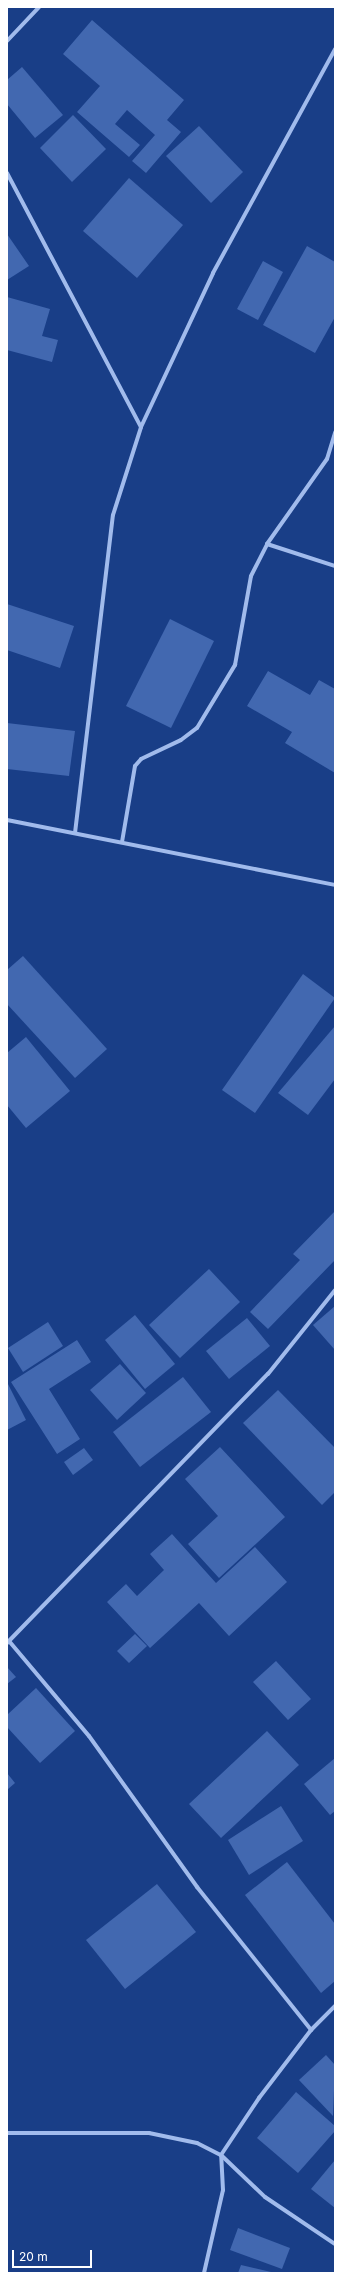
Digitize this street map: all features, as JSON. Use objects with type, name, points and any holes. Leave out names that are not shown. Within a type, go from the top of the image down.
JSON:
[{"type":"street","points":[[7,40],[39,7]]},
{"type":"street","points":[[75,833],[113,515],[141,426],[213,273],[335,49]]},
{"type":"street","points":[[7,173],[141,426]]},
{"type":"street","points":[[122,842],[135,766],[141,759],[181,740],[197,728],[235,665],[250,576],[267,544],[327,459],[335,432]]},
{"type":"street","points":[[267,544],[335,566]]},
{"type":"street","points":[[7,820],[335,885]]},
{"type":"street","points":[[311,2030],[197,1887],[89,1736],[8,1642],[268,1374],[335,1290]]},
{"type":"street","points":[[204,2273],[223,2190],[221,2155],[311,2030],[335,2006]]},
{"type":"street","points":[[7,2133],[148,2133],[197,2143],[221,2155],[265,2197],[335,2244]]},
{"type":"building","points":[[92,20],[184,100],[167,120],[181,132],[146,173],[132,161],[155,135],[127,110],[115,124],[140,145],[129,157],[77,112],[100,86],[63,54]]},
{"type":"building","points":[[22,67],[63,115],[35,138],[7,104],[7,80]]},
{"type":"building","points":[[73,115],[106,149],[72,182],[40,148]]},
{"type":"building","points":[[199,126],[243,172],[211,203],[166,156]]},
{"type":"building","points":[[129,178],[183,225],[137,278],[83,231]]},
{"type":"building","points":[[7,234],[29,266],[7,280]]},
{"type":"building","points":[[307,246],[335,262],[335,317],[315,353],[263,325]]},
{"type":"building","points":[[263,261],[283,272],[258,320],[237,309]]},
{"type":"building","points":[[7,297],[50,309],[42,336],[58,340],[52,362],[7,350]]},
{"type":"building","points":[[7,604],[74,626],[60,668],[7,650]]},
{"type":"building","points":[[170,619],[214,641],[171,728],[126,706]]},
{"type":"building","points":[[268,671],[310,695],[319,680],[335,689],[335,773],[285,743],[292,732],[247,706]]},
{"type":"building","points":[[7,723],[75,731],[69,776],[7,769]]},
{"type":"building","points":[[23,956],[107,1049],[75,1078],[7,1004],[7,970]]},
{"type":"building","points":[[303,974],[335,998],[255,1113],[222,1090]]},
{"type":"building","points":[[335,1026],[335,1079],[308,1115],[278,1093]]},
{"type":"building","points":[[26,1037],[70,1091],[26,1128],[7,1105],[7,1053]]},
{"type":"building","points":[[335,1211],[335,1260],[268,1329],[250,1312],[300,1260],[293,1254]]},
{"type":"building","points":[[209,1269],[240,1302],[180,1358],[149,1325]]},
{"type":"building","points":[[335,1306],[335,1350],[313,1325]]},
{"type":"building","points":[[135,1315],[175,1364],[145,1389],[105,1340]]},
{"type":"building","points":[[247,1318],[270,1346],[229,1379],[206,1351]]},
{"type":"building","points":[[48,1322],[63,1346],[23,1372],[8,1348]]},
{"type":"building","points":[[77,1340],[91,1362],[49,1389],[80,1439],[57,1454],[11,1382]]},
{"type":"building","points":[[120,1364],[146,1393],[117,1420],[90,1390]]},
{"type":"building","points":[[183,1377],[211,1412],[140,1467],[113,1432]]},
{"type":"building","points":[[7,1382],[26,1420],[7,1430]]},
{"type":"building","points":[[278,1390],[335,1448],[335,1492],[322,1505],[243,1423]]},
{"type":"building","points":[[220,1447],[285,1517],[219,1578],[188,1544],[218,1516],[185,1479]]},
{"type":"building","points":[[84,1448],[93,1460],[73,1475],[64,1462]]},
{"type":"building","points":[[172,1534],[216,1583],[255,1547],[287,1582],[229,1636],[199,1603],[150,1648],[107,1602],[126,1584],[137,1596],[164,1570],[150,1554]]},
{"type":"building","points":[[135,1634],[147,1646],[129,1663],[117,1651]]},
{"type":"building","points":[[276,1661],[311,1699],[288,1720],[253,1682]]},
{"type":"building","points":[[7,1667],[16,1677],[7,1684]]},
{"type":"building","points":[[36,1688],[75,1731],[40,1763],[7,1727],[7,1715]]},
{"type":"building","points":[[267,1731],[299,1765],[221,1838],[189,1804]]},
{"type":"building","points":[[335,1758],[335,1811],[330,1815],[304,1784]]},
{"type":"building","points":[[7,1773],[15,1783],[7,1790]]},
{"type":"building","points":[[281,1806],[303,1841],[249,1875],[228,1840]]},
{"type":"building","points":[[287,1862],[335,1924],[335,1981],[321,1993],[245,1895]]},
{"type":"building","points":[[157,1884],[196,1932],[125,1989],[86,1940]]},
{"type":"building","points":[[326,2055],[335,2065],[333,2116],[299,2080]]},
{"type":"building","points":[[296,2092],[335,2126],[335,2131],[298,2173],[257,2138]]},
{"type":"building","points":[[335,2160],[335,2208],[311,2189]]},
{"type":"building","points":[[238,2228],[290,2248],[282,2269],[230,2250]]},
{"type":"building","points":[[241,2265],[271,2272],[271,2273],[238,2273]]}]
